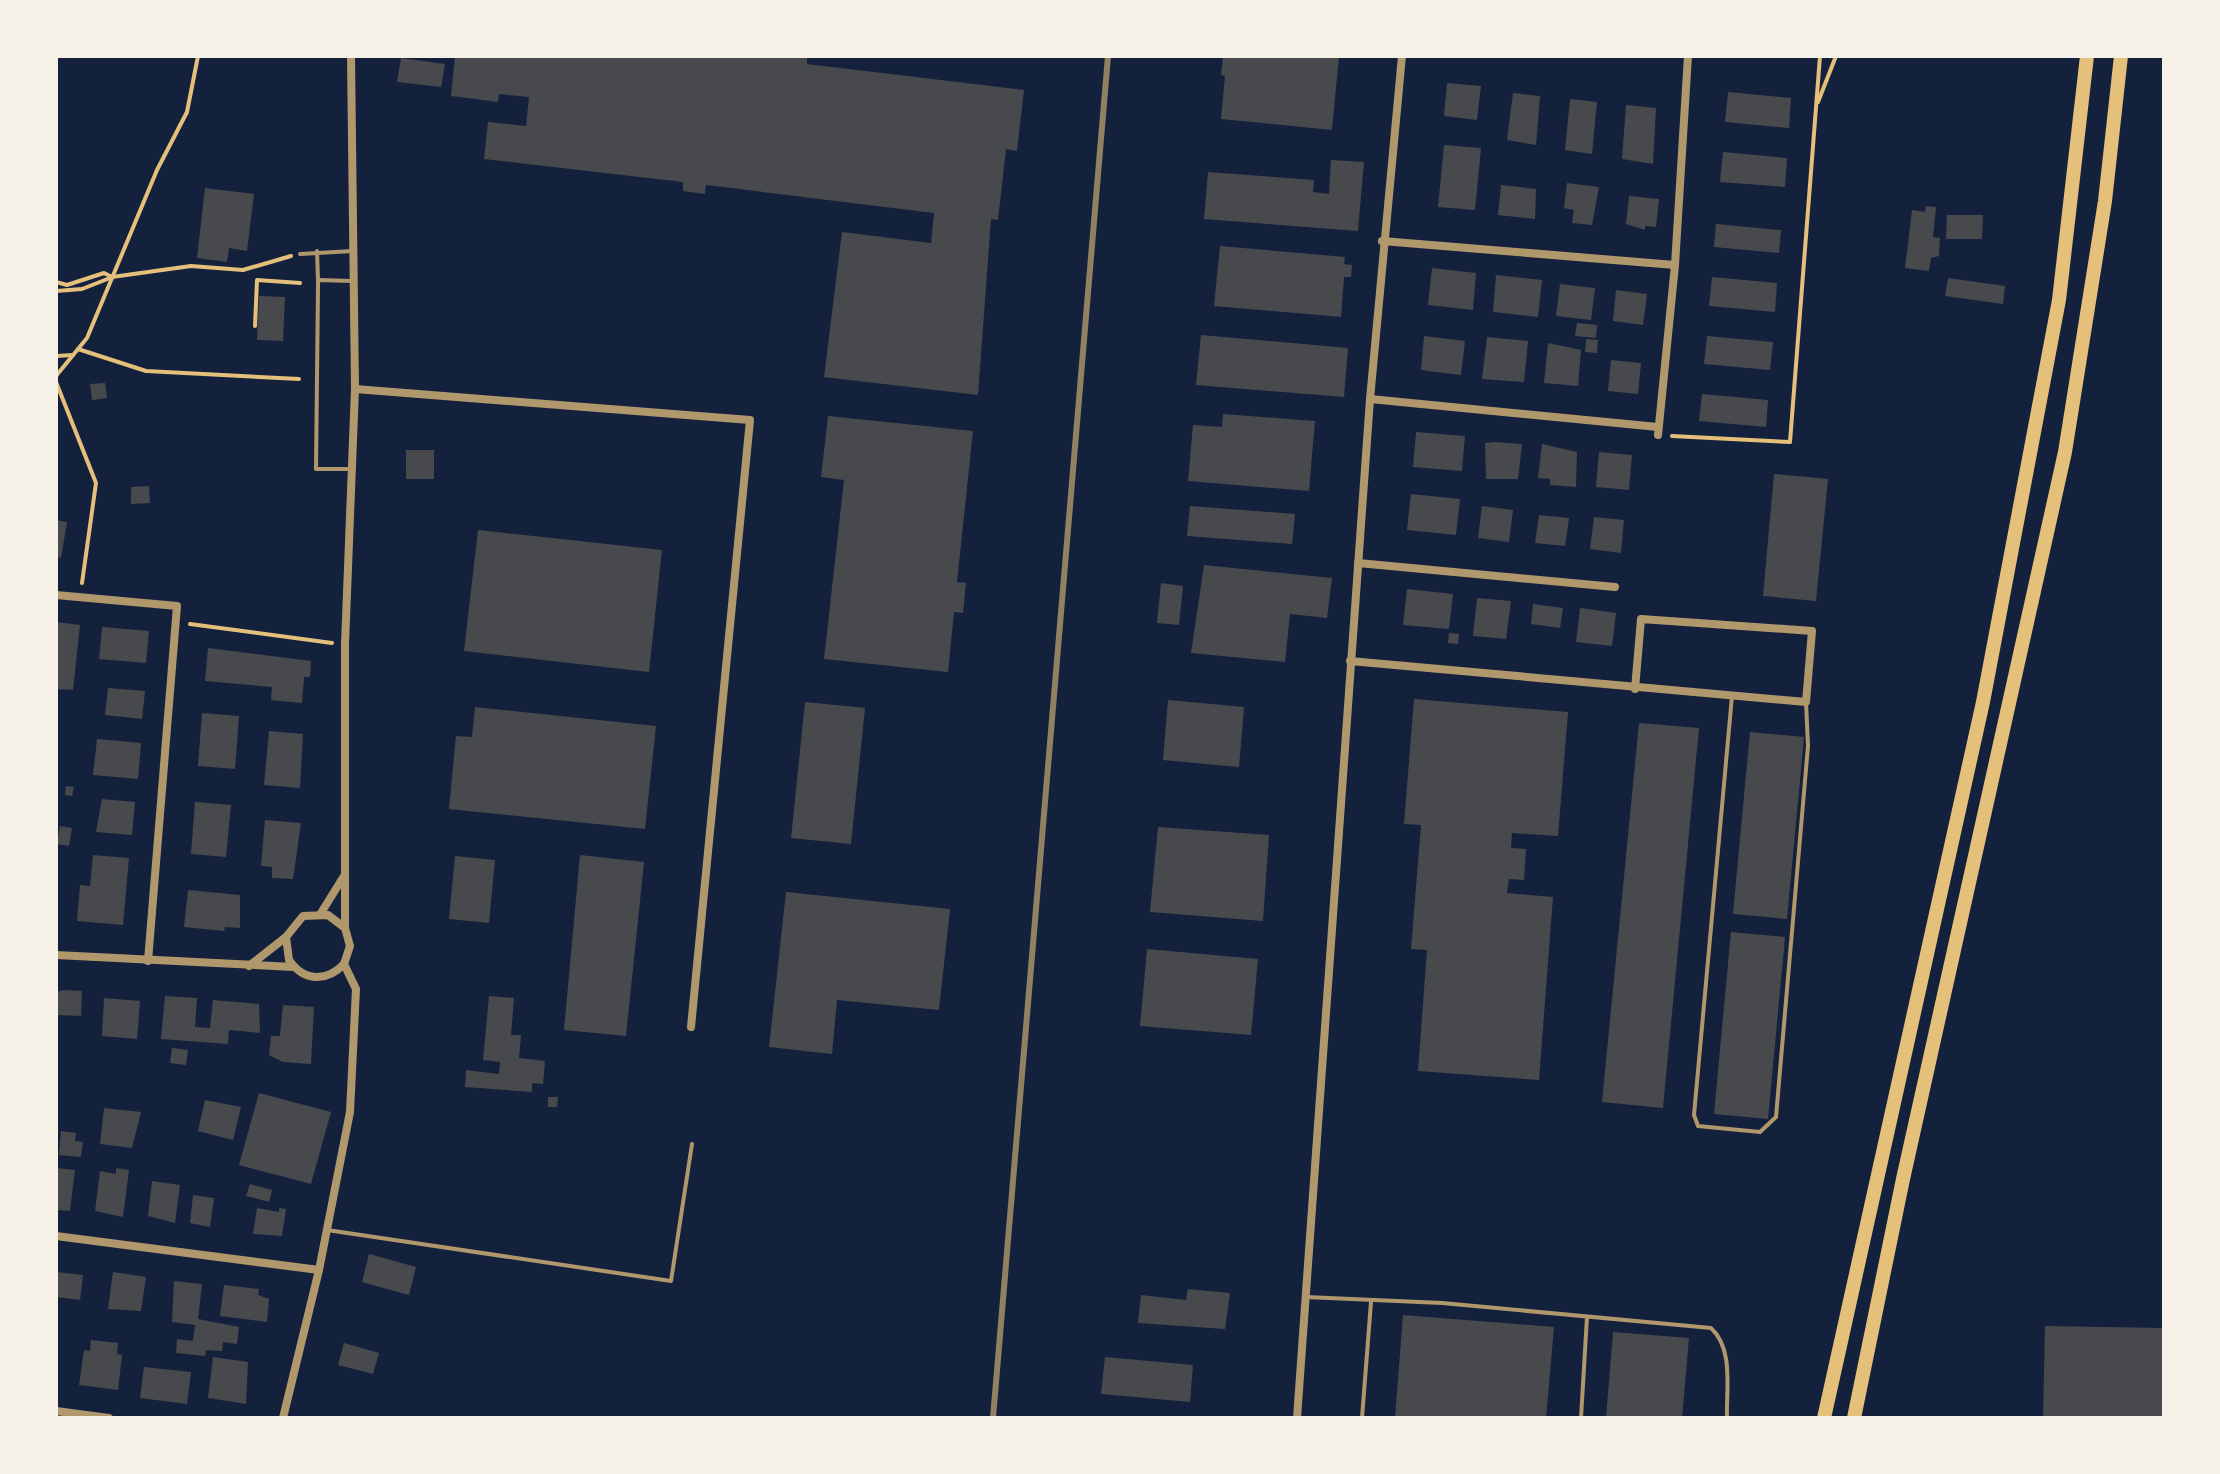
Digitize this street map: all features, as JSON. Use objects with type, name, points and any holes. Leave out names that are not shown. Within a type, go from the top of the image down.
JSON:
[{"type":"highway","points":[[1824,1418],[1998,625],[2059,300],[2087,56]]},
{"type":"highway","points":[[1854,1418],[1903,1179],[2065,452],[2105,201],[2121,56]]},
{"type":"street","points":[[286,937],[286,953],[294,967],[307,976],[322,977],[344,964],[350,946],[345,928],[344,875],[345,644],[355,389],[351,56]]},
{"type":"street","points":[[1297,1418],[1382,241],[1402,56]]},
{"type":"street","points":[[1370,399],[1658,431],[1675,265],[1688,56]]},
{"type":"street","points":[[1382,241],[1675,265]]},
{"type":"street","points":[[355,389],[750,420],[691,1027]]},
{"type":"street","points":[[1358,563],[1615,587]]},
{"type":"street","points":[[56,595],[177,606],[148,961]]},
{"type":"street","points":[[1350,661],[1635,689],[1806,702],[1812,631],[1641,619],[1635,689]]},
{"type":"street","points":[[321,913],[344,875]]},
{"type":"street","points":[[249,967],[286,937],[296,921],[321,913],[335,918],[345,928]]},
{"type":"street","points":[[56,955],[294,967]]},
{"type":"street","points":[[283,1418],[319,1270],[350,1112],[356,989],[344,964]]},
{"type":"street","points":[[56,1236],[319,1270]]},
{"type":"street","points":[[56,1411],[109,1418]]},
{"type":"lane","points":[[317,251],[316,469],[350,469]]},
{"type":"lane","points":[[300,254],[353,251]]},
{"type":"lane","points":[[318,280],[352,281]]},
{"type":"lane","points":[[1732,696],[1694,1115],[1698,1126],[1760,1132],[1776,1117],[1808,746],[1806,702]]},
{"type":"lane","points":[[327,1230],[671,1281],[692,1144]]},
{"type":"lane","points":[[1305,1297],[1442,1303],[1711,1328],[1722,1338],[1726,1354],[1727,1418]]},
{"type":"lane","points":[[1362,1418],[1371,1302]]},
{"type":"lane","points":[[1581,1418],[1587,1317]]},
{"type":"path","points":[[79,599],[96,483],[56,379],[87,338],[157,170],[187,112],[198,56]]},
{"type":"path","points":[[1658,431],[1790,442],[1820,56]]},
{"type":"path","points":[[1816,107],[1836,56]]},
{"type":"path","points":[[56,291],[82,289],[112,277],[191,266],[243,270],[300,254]]},
{"type":"path","points":[[56,282],[67,285],[104,273],[112,277]]},
{"type":"path","points":[[255,326],[257,280],[300,283]]},
{"type":"path","points":[[78,349],[146,371],[299,379]]},
{"type":"path","points":[[56,356],[73,355]]},
{"type":"path","points":[[175,622],[345,644]]},
{"type":"building","points":[[455,56],[807,56],[807,64],[1024,90],[1017,151],[1006,149],[998,220],[991,219],[978,395],[824,377],[842,232],[931,243],[934,213],[706,185],[705,194],[683,191],[683,182],[484,159],[488,122],[526,126],[529,97],[499,94],[498,102],[451,96]]},
{"type":"building","points":[[1223,56],[1339,56],[1332,130],[1221,119],[1225,76],[1221,75]]},
{"type":"building","points":[[401,58],[445,64],[441,87],[397,82]]},
{"type":"building","points":[[1447,83],[1481,86],[1477,120],[1444,116]]},
{"type":"building","points":[[1728,92],[1791,98],[1789,128],[1725,122]]},
{"type":"building","points":[[1513,93],[1540,96],[1536,145],[1507,140]]},
{"type":"building","points":[[1570,99],[1597,102],[1592,154],[1565,150]]},
{"type":"building","points":[[1626,105],[1656,108],[1653,164],[1622,159]]},
{"type":"building","points":[[1444,145],[1481,148],[1475,210],[1438,207]]},
{"type":"building","points":[[1723,152],[1787,158],[1785,187],[1720,182]]},
{"type":"building","points":[[1331,160],[1364,162],[1358,231],[1204,219],[1208,172],[1314,180],[1313,192],[1329,194]]},
{"type":"building","points":[[1567,183],[1599,187],[1592,225],[1572,223],[1574,210],[1564,208]]},
{"type":"building","points":[[1501,185],[1536,189],[1535,219],[1498,215]]},
{"type":"building","points":[[205,188],[254,194],[247,251],[229,248],[227,262],[197,258]]},
{"type":"building","points":[[1629,196],[1659,199],[1656,227],[1645,226],[1645,230],[1626,224]]},
{"type":"building","points":[[1926,206],[1936,207],[1933,237],[1940,238],[1939,256],[1931,258],[1929,271],[1905,268],[1912,210],[1925,212]]},
{"type":"building","points":[[1947,215],[1983,215],[1982,239],[1946,239]]},
{"type":"building","points":[[1716,224],[1781,230],[1779,253],[1714,247]]},
{"type":"building","points":[[1220,246],[1345,257],[1344,264],[1352,265],[1351,277],[1344,277],[1341,317],[1214,306]]},
{"type":"building","points":[[1432,268],[1476,273],[1473,310],[1428,305]]},
{"type":"building","points":[[1496,275],[1542,280],[1538,317],[1493,312]]},
{"type":"building","points":[[1712,277],[1777,283],[1775,312],[1709,306]]},
{"type":"building","points":[[1948,278],[2005,286],[2003,304],[1945,296]]},
{"type":"building","points":[[1560,284],[1595,288],[1591,320],[1556,316]]},
{"type":"building","points":[[1616,290],[1647,294],[1643,325],[1613,321]]},
{"type":"building","points":[[259,296],[285,297],[283,341],[257,340]]},
{"type":"building","points":[[1577,323],[1597,325],[1596,338],[1575,336]]},
{"type":"building","points":[[1201,335],[1348,348],[1344,397],[1196,385]]},
{"type":"building","points":[[1424,336],[1465,341],[1461,375],[1421,370]]},
{"type":"building","points":[[1707,336],[1773,342],[1770,370],[1704,364]]},
{"type":"building","points":[[1487,337],[1528,341],[1524,382],[1482,379]]},
{"type":"building","points":[[1586,339],[1598,340],[1597,353],[1585,352]]},
{"type":"building","points":[[1548,343],[1581,350],[1578,386],[1544,383]]},
{"type":"building","points":[[1611,360],[1641,363],[1638,394],[1608,391]]},
{"type":"building","points":[[105,383],[107,398],[92,400],[90,384]]},
{"type":"building","points":[[1702,394],[1768,400],[1766,427],[1699,421]]},
{"type":"building","points":[[1223,414],[1315,421],[1309,491],[1188,481],[1193,425],[1222,427]]},
{"type":"building","points":[[828,416],[973,431],[957,582],[966,583],[963,613],[954,612],[948,672],[824,659],[844,480],[821,477]]},
{"type":"building","points":[[1416,432],[1465,436],[1462,471],[1413,467]]},
{"type":"building","points":[[1485,443],[1522,444],[1518,479],[1486,479]]},
{"type":"building","points":[[1542,444],[1577,452],[1576,487],[1550,485],[1550,479],[1538,478]]},
{"type":"building","points":[[406,450],[434,450],[434,479],[406,479]]},
{"type":"building","points":[[1599,452],[1632,455],[1629,490],[1596,487]]},
{"type":"building","points":[[1774,474],[1828,479],[1816,601],[1763,596]]},
{"type":"building","points":[[149,486],[150,503],[131,504],[131,487]]},
{"type":"building","points":[[1411,494],[1460,499],[1456,535],[1407,530]]},
{"type":"building","points":[[1190,506],[1295,514],[1292,544],[1187,536]]},
{"type":"building","points":[[1482,506],[1513,510],[1509,542],[1478,538]]},
{"type":"building","points":[[1539,515],[1569,518],[1565,546],[1535,543]]},
{"type":"building","points":[[1594,517],[1624,520],[1621,553],[1590,549]]},
{"type":"building","points":[[56,520],[67,522],[61,558],[56,557]]},
{"type":"building","points":[[478,530],[662,550],[649,672],[464,651]]},
{"type":"building","points":[[1204,565],[1332,578],[1327,618],[1290,614],[1285,662],[1191,653]]},
{"type":"building","points":[[1161,583],[1183,586],[1179,625],[1157,623]]},
{"type":"building","points":[[1407,589],[1453,594],[1449,629],[1403,625]]},
{"type":"building","points":[[1477,598],[1511,601],[1506,639],[1473,636]]},
{"type":"building","points":[[1533,604],[1563,608],[1560,628],[1531,624]]},
{"type":"building","points":[[1580,608],[1616,613],[1612,646],[1576,642]]},
{"type":"building","points":[[56,622],[80,625],[73,690],[56,689]]},
{"type":"building","points":[[102,627],[149,631],[146,663],[99,659]]},
{"type":"building","points":[[1449,633],[1459,634],[1458,644],[1448,643]]},
{"type":"building","points":[[208,648],[311,661],[310,677],[304,677],[302,703],[271,700],[272,687],[205,681]]},
{"type":"building","points":[[108,688],[145,691],[142,719],[105,715]]},
{"type":"building","points":[[1414,699],[1568,712],[1558,836],[1512,833],[1511,848],[1526,849],[1524,880],[1509,879],[1507,893],[1553,897],[1539,1080],[1418,1071],[1427,950],[1411,949],[1421,825],[1404,824]]},
{"type":"building","points":[[1168,700],[1244,707],[1239,767],[1163,760]]},
{"type":"building","points":[[805,702],[865,708],[851,844],[791,838]]},
{"type":"building","points":[[475,707],[656,726],[645,829],[449,809],[456,736],[472,737]]},
{"type":"building","points":[[202,713],[239,716],[235,769],[198,766]]},
{"type":"building","points":[[1639,723],[1699,728],[1663,1108],[1602,1102]]},
{"type":"building","points":[[269,731],[303,734],[300,788],[264,785]]},
{"type":"building","points":[[1750,732],[1804,737],[1787,919],[1733,914]]},
{"type":"building","points":[[97,739],[141,743],[138,779],[93,775]]},
{"type":"building","points":[[66,786],[74,787],[72,796],[65,795]]},
{"type":"building","points":[[102,799],[135,802],[132,835],[96,832]]},
{"type":"building","points":[[195,802],[231,805],[226,857],[191,854]]},
{"type":"building","points":[[265,820],[301,823],[293,879],[272,878],[272,867],[261,866]]},
{"type":"building","points":[[60,826],[72,828],[69,846],[57,844]]},
{"type":"building","points":[[1158,827],[1269,835],[1263,921],[1150,912]]},
{"type":"building","points":[[93,855],[129,858],[123,925],[77,921],[80,885],[90,886]]},
{"type":"building","points":[[580,855],[644,862],[626,1036],[564,1030]]},
{"type":"building","points":[[455,856],[495,860],[489,923],[449,919]]},
{"type":"building","points":[[188,890],[240,895],[240,928],[225,927],[224,931],[184,927]]},
{"type":"building","points":[[786,892],[950,909],[939,1010],[837,1000],[832,1054],[769,1047]]},
{"type":"building","points":[[1731,932],[1785,937],[1768,1119],[1714,1114]]},
{"type":"building","points":[[1147,949],[1258,959],[1251,1035],[1140,1026]]},
{"type":"building","points":[[82,991],[81,1016],[56,1015],[56,992]]},
{"type":"building","points":[[165,996],[197,998],[195,1027],[210,1028],[213,1000],[259,1004],[260,1033],[229,1030],[228,1044],[161,1039]]},
{"type":"building","points":[[489,996],[514,998],[511,1035],[521,1035],[519,1058],[545,1061],[543,1084],[532,1083],[532,1092],[465,1087],[466,1070],[499,1074],[500,1062],[483,1060]]},
{"type":"building","points":[[104,998],[140,1001],[137,1039],[102,1036]]},
{"type":"building","points":[[283,1005],[314,1007],[311,1064],[283,1062],[269,1055],[271,1036],[280,1036]]},
{"type":"building","points":[[172,1048],[188,1050],[186,1065],[170,1063]]},
{"type":"building","points":[[259,1093],[331,1112],[311,1184],[239,1165]]},
{"type":"building","points":[[548,1097],[558,1097],[557,1107],[548,1107]]},
{"type":"building","points":[[205,1100],[241,1107],[233,1140],[198,1131]]},
{"type":"building","points":[[104,1108],[141,1112],[132,1148],[100,1144]]},
{"type":"building","points":[[61,1131],[76,1133],[75,1141],[83,1142],[81,1157],[59,1155]]},
{"type":"building","points":[[56,1168],[75,1170],[70,1211],[56,1210]]},
{"type":"building","points":[[116,1168],[129,1170],[123,1217],[95,1211],[100,1171],[116,1174]]},
{"type":"building","points":[[152,1181],[180,1185],[175,1223],[148,1216]]},
{"type":"building","points":[[250,1184],[272,1190],[269,1202],[246,1196]]},
{"type":"building","points":[[193,1195],[214,1198],[210,1227],[190,1223]]},
{"type":"building","points":[[257,1208],[279,1212],[279,1208],[286,1209],[282,1236],[253,1234]]},
{"type":"building","points":[[369,1254],[416,1267],[409,1295],[362,1282]]},
{"type":"building","points":[[56,1272],[83,1275],[80,1300],[56,1297]]},
{"type":"building","points":[[113,1272],[146,1277],[141,1311],[108,1309]]},
{"type":"building","points":[[174,1281],[202,1284],[198,1319],[239,1327],[237,1344],[223,1342],[222,1351],[206,1350],[205,1356],[176,1353],[177,1339],[193,1341],[195,1325],[172,1322]]},
{"type":"building","points":[[224,1285],[259,1289],[258,1295],[269,1299],[267,1322],[220,1316]]},
{"type":"building","points":[[1188,1289],[1230,1293],[1225,1329],[1138,1323],[1141,1295],[1186,1300]]},
{"type":"building","points":[[1403,1315],[1554,1327],[1546,1418],[1395,1418]]},
{"type":"building","points":[[2045,1326],[2164,1328],[2164,1418],[2043,1418]]},
{"type":"building","points":[[1613,1332],[1689,1338],[1682,1418],[1606,1418]]},
{"type":"building","points":[[91,1340],[118,1343],[117,1354],[122,1355],[118,1390],[79,1385],[84,1350],[90,1351]]},
{"type":"building","points":[[344,1343],[379,1353],[373,1374],[338,1365]]},
{"type":"building","points":[[213,1357],[248,1362],[246,1404],[208,1398]]},
{"type":"building","points":[[1105,1357],[1193,1365],[1190,1402],[1101,1394]]},
{"type":"building","points":[[144,1367],[191,1372],[187,1404],[140,1398]]},
{"type":"railway","points":[[993,1418],[1108,56]]}]
